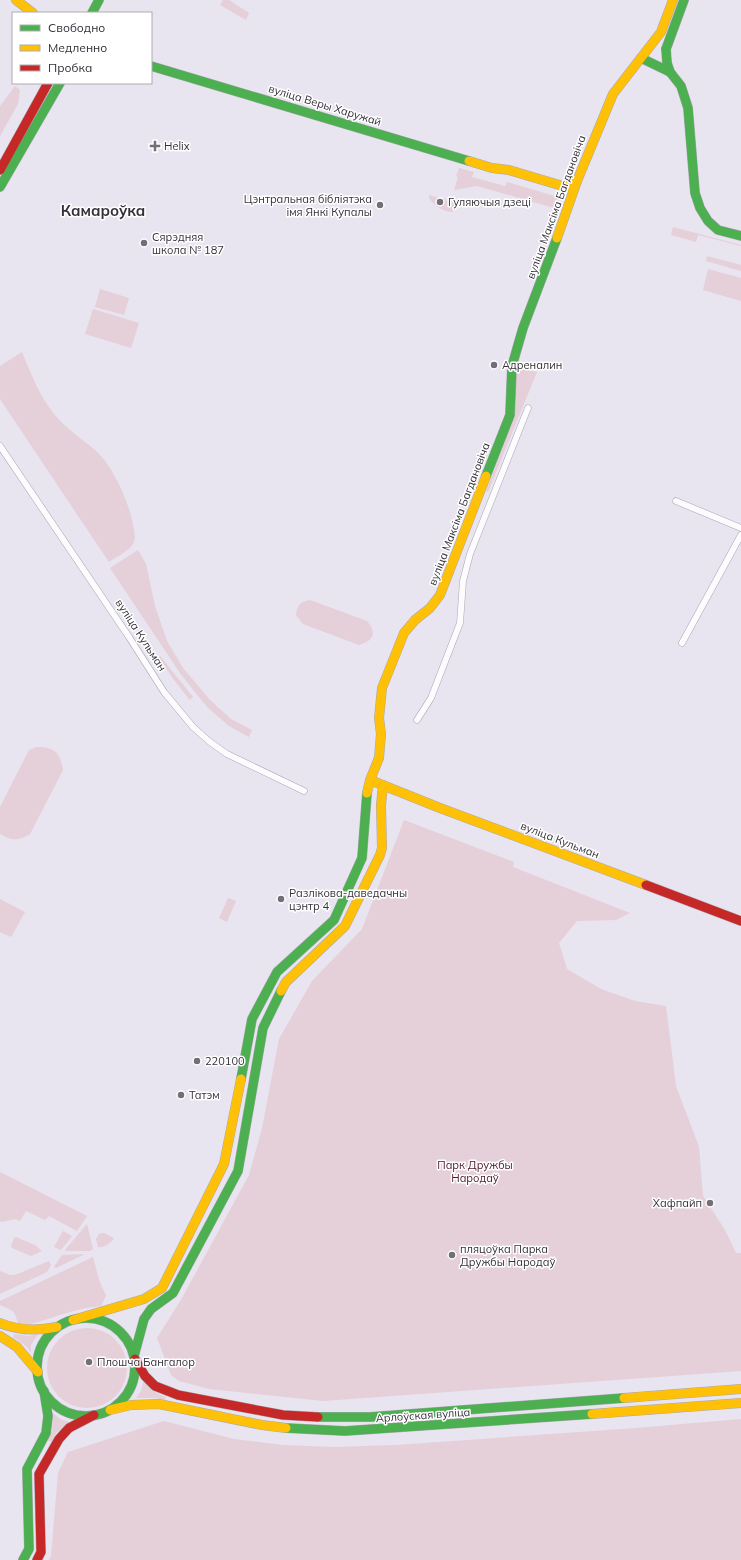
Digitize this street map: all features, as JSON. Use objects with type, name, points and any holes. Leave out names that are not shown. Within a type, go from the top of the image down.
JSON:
[{"type":"main road","points":[[16,0],[32,12]]},
{"type":"main road","points":[[93,12],[99,0]]},
{"type":"main road","name":"вуліца Максіма Багдановіча","points":[[73,1320],[144,1299],[162,1288],[224,1164],[252,1019],[277,972],[334,920],[362,858],[366,799],[370,780],[379,758],[381,734],[379,718],[382,688],[404,633],[415,620],[430,608],[440,595],[510,415],[512,366],[523,328],[577,181],[613,94],[660,32],[673,0]]},
{"type":"main road","points":[[684,0],[666,49],[667,63],[670,72],[681,86],[688,108],[695,193],[698,206],[703,216],[716,229],[741,236]]},
{"type":"main road","points":[[641,58],[670,72]]},
{"type":"main road","name":"вуліца Веры Харужай","points":[[152,66],[492,168],[564,192],[570,200]]},
{"type":"main road","points":[[0,170],[47,84]]},
{"type":"main road","points":[[0,187],[59,84]]},
{"type":"main road","name":"вуліца Веры Харужай","points":[[492,168],[509,170],[566,187],[577,181]]},
{"type":"main road","name":"вуліца Кульман","points":[[370,780],[440,808],[741,921]]},
{"type":"main road","points":[[134,1358],[141,1326],[144,1320],[151,1309],[173,1293],[238,1171],[263,1028],[278,996],[286,982],[345,926],[380,855],[382,848],[381,805],[383,785]]},
{"type":"main road","points":[[0,1323],[20,1330],[46,1330],[73,1320],[94,1318],[108,1322],[126,1337],[134,1358],[135,1370],[132,1386],[121,1401],[110,1410],[94,1415],[69,1428],[59,1439],[39,1474],[42,1552],[37,1560]]},
{"type":"main road","points":[[23,1560],[29,1549],[27,1470],[48,1426],[47,1404],[38,1372],[39,1354],[42,1345],[58,1326]]},
{"type":"main road","points":[[0,1336],[14,1343],[25,1354],[38,1372]]},
{"type":"main road","name":"Арлоўская вуліца","points":[[134,1358],[145,1376],[155,1386],[170,1393],[283,1415],[311,1417],[370,1417],[741,1389]]},
{"type":"main road","points":[[44,1391],[50,1399],[62,1409],[77,1414],[94,1415]]},
{"type":"main road","name":"Арлоўская вуліца","points":[[110,1410],[131,1405],[159,1404],[262,1425],[310,1430],[370,1431],[741,1403]]},
{"type":"street","points":[[417,720],[431,698],[460,623],[463,581],[467,566],[493,495],[528,408]]},
{"type":"street","name":"вуліца Кульман","points":[[0,446],[129,637],[164,692],[193,726],[210,742],[227,754],[304,791]]},
{"type":"street","points":[[676,501],[741,528]]},
{"type":"street","points":[[682,644],[741,535]]},
{"type":"green space","points":[[223,0],[229,0],[249,13],[246,20],[220,5]]},
{"type":"green space","points":[[15,86],[20,90],[18,104],[0,136],[0,106]]},
{"type":"green space","points":[[459,168],[474,172],[472,177],[505,186],[507,182],[558,197],[554,208],[477,186],[454,190]]},
{"type":"green space","points":[[429,195],[455,202],[452,212],[445,211],[436,206],[429,198]]},
{"type":"green space","points":[[673,227],[741,246],[698,235],[696,242],[671,235]]},
{"type":"green space","points":[[707,256],[741,265],[741,271],[706,261]]},
{"type":"green space","points":[[708,269],[741,278],[741,301],[703,290]]},
{"type":"green space","points":[[100,289],[129,298],[124,315],[95,307]]},
{"type":"green space","points":[[93,309],[139,323],[131,348],[85,334]]},
{"type":"green space","points":[[22,352],[36,384],[54,414],[101,456],[113,473],[123,492],[130,511],[135,535],[134,541],[129,549],[109,562],[0,399],[0,366]]},
{"type":"green space","points":[[516,367],[537,372],[488,492],[486,491],[515,416]]},
{"type":"green space","points":[[138,550],[146,564],[155,606],[167,641],[183,668],[210,700],[231,719],[252,730],[249,737],[229,726],[207,707],[180,673],[110,568]]},
{"type":"green space","points":[[310,600],[367,621],[373,633],[371,639],[359,645],[303,624],[296,615],[297,609],[301,603]]},
{"type":"green space","points":[[160,656],[193,697],[190,700],[159,658]]},
{"type":"green space","points":[[37,747],[48,748],[56,752],[63,770],[30,834],[18,839],[8,838],[0,834],[0,807],[29,750]]},
{"type":"green space","name":"Парк Дружбы Народаў","points":[[404,820],[514,862],[513,867],[630,913],[616,920],[577,921],[559,943],[567,969],[601,989],[635,1001],[666,1006],[676,1086],[699,1147],[703,1196],[725,1230],[736,1253],[741,1253],[741,1371],[323,1401],[209,1389],[179,1381],[171,1375],[157,1338],[182,1298],[249,1175],[262,1128],[279,1039],[312,981],[362,929]]},
{"type":"green space","points":[[228,898],[236,901],[227,922],[219,918]]},
{"type":"green space","points":[[0,899],[25,912],[11,937],[0,932]]},
{"type":"green space","points":[[0,1172],[87,1216],[77,1231],[49,1216],[45,1220],[26,1211],[20,1221],[15,1219],[2,1222],[0,1221]]},
{"type":"green space","points":[[87,1224],[93,1249],[90,1251],[66,1251],[65,1250]]},
{"type":"green space","points":[[63,1231],[72,1236],[61,1250],[54,1247]]},
{"type":"green space","points":[[104,1233],[114,1238],[107,1245],[98,1247],[96,1239],[99,1234]]},
{"type":"green space","points":[[16,1237],[37,1246],[42,1251],[31,1256],[12,1248],[11,1246],[14,1238]]},
{"type":"green space","points":[[85,1254],[56,1268],[54,1267],[62,1255]]},
{"type":"green space","points":[[93,1257],[99,1280],[106,1296],[101,1306],[80,1309],[19,1327],[15,1314],[9,1309],[0,1305],[0,1301]]},
{"type":"green space","points":[[49,1261],[51,1265],[47,1272],[0,1294],[0,1271],[10,1275],[15,1275]]},
{"type":"green space","name":"Плошча Бангалор","points":[[79,1328],[95,1328],[116,1339],[127,1360],[127,1376],[116,1397],[95,1408],[79,1408],[65,1402],[58,1397],[53,1390],[47,1376],[47,1360],[53,1346],[58,1339],[65,1334]]},
{"type":"green space","points":[[14,1334],[29,1336],[38,1334],[31,1345],[31,1353],[26,1346],[13,1337]]},
{"type":"green space","points":[[144,1380],[154,1391],[166,1397],[165,1400],[155,1398],[136,1398],[141,1391]]},
{"type":"green space","points":[[53,1413],[60,1419],[72,1423],[57,1432],[51,1442],[47,1440],[52,1430]]},
{"type":"green space","points":[[741,1419],[741,1560],[49,1560],[51,1556],[58,1473],[68,1452],[164,1421],[234,1439],[283,1445],[333,1447],[396,1445]]},
{"type":"traffic: fast","points":[[93,12],[99,0]]},
{"type":"traffic: fast","points":[[666,49],[684,0]]},
{"type":"traffic: fast","points":[[666,49],[667,63],[670,72],[681,86],[688,108],[695,193],[700,208],[708,221],[718,230],[741,236]]},
{"type":"traffic: fast","points":[[641,58],[670,72]]},
{"type":"traffic: fast","points":[[152,66],[469,161]]},
{"type":"traffic: fast","points":[[0,187],[59,84]]},
{"type":"traffic: fast","points":[[486,476],[510,415],[512,366],[523,328],[557,238]]},
{"type":"traffic: fast","points":[[241,1079],[252,1019],[277,972],[334,920],[362,858],[367,793]]},
{"type":"traffic: fast","points":[[134,1356],[144,1319],[151,1309],[173,1293],[238,1171],[263,1028],[281,991]]},
{"type":"traffic: fast","points":[[86,1318],[96,1319],[113,1326],[127,1340],[134,1357],[135,1367],[134,1377],[127,1394],[113,1408],[96,1415],[86,1416],[76,1415],[59,1408],[45,1394],[38,1377],[37,1367],[38,1357],[45,1340],[59,1326],[76,1319],[86,1318]]},
{"type":"traffic: fast","points":[[23,1560],[29,1549],[27,1469],[46,1433],[48,1416],[44,1391]]},
{"type":"traffic: fast","points":[[318,1417],[370,1417],[624,1398]]},
{"type":"traffic: fast","points":[[286,1428],[345,1431],[592,1414]]},
{"type":"traffic: slow","points":[[16,0],[32,12]]},
{"type":"traffic: slow","points":[[557,238],[577,181],[613,94],[661,32],[673,0]]},
{"type":"traffic: slow","points":[[469,161],[492,168],[509,170],[566,187],[577,181]]},
{"type":"traffic: slow","points":[[367,793],[370,780],[379,758],[381,734],[379,718],[382,688],[404,633],[415,620],[430,608],[440,595],[486,476]]},
{"type":"traffic: slow","points":[[370,780],[440,808],[646,885]]},
{"type":"traffic: slow","points":[[281,991],[286,982],[345,926],[382,848],[381,805],[383,785]]},
{"type":"traffic: slow","points":[[73,1320],[144,1299],[162,1288],[224,1164],[241,1079]]},
{"type":"traffic: slow","points":[[0,1323],[14,1328],[28,1330],[57,1327]]},
{"type":"traffic: slow","points":[[0,1336],[17,1347],[38,1372]]},
{"type":"traffic: slow","points":[[624,1398],[741,1389]]},
{"type":"traffic: slow","points":[[592,1414],[741,1403]]},
{"type":"traffic: slow","points":[[110,1410],[131,1405],[159,1404],[262,1425],[286,1428]]},
{"type":"traffic: jam","points":[[0,170],[47,84]]},
{"type":"traffic: jam","points":[[646,885],[741,921]]},
{"type":"traffic: jam","points":[[135,1359],[145,1376],[155,1386],[178,1395],[283,1415],[318,1417]]},
{"type":"traffic: jam","points":[[37,1560],[41,1552],[39,1474],[59,1439],[69,1428],[94,1415]]},
{"type":"place","name":"Helix","points":[[155,146]]},
{"type":"place","name":"Гуляючыя дзеці","points":[[440,202]]},
{"type":"place","name":"Цэнтральная бібліятэка імя Янкі Купалы","points":[[380,205]]},
{"type":"place","name":"Сярэдняя школа № 187","points":[[144,243]]},
{"type":"place","name":"Адреналин","points":[[494,365]]},
{"type":"place","name":"Разлікова-даведачны цэнтр 4","points":[[281,899]]},
{"type":"place","name":"220100","points":[[197,1061]]},
{"type":"place","name":"Татэм","points":[[181,1095]]},
{"type":"place","name":"Хафпайп","points":[[710,1203]]},
{"type":"place","name":"пляцоўка Парка Дружбы Народаў","points":[[452,1255]]},
{"type":"place","name":"Плошча Бангалор","points":[[89,1362]]},
{"type":"district","name":"Камароўка","points":[[103,211]]}]
